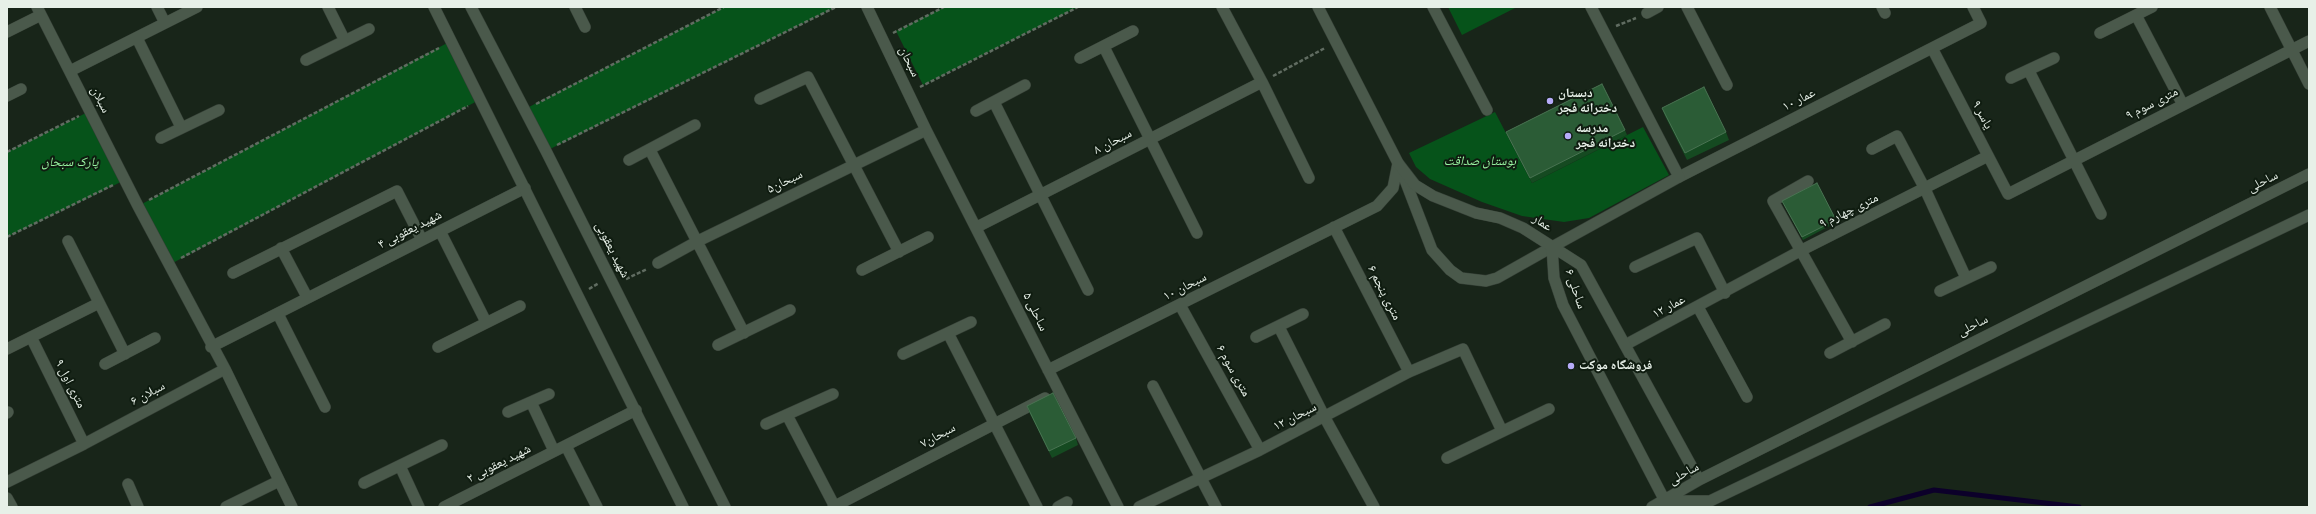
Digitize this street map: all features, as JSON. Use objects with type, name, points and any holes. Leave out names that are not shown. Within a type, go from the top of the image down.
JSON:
[{"type":"street","points":[[157,7],[165,22]]},
{"type":"street","points":[[70,71],[197,7]]},
{"type":"street","points":[[328,7],[345,40]]},
{"type":"street","points":[[434,7],[683,507]]},
{"type":"street","name":"شهید یعقوبی","points":[[471,7],[525,109],[725,507]]},
{"type":"street","points":[[575,7],[586,27]]},
{"type":"street","name":"سبحان","points":[[867,7],[926,130]]},
{"type":"street","points":[[1222,7],[1262,82],[1308,178]]},
{"type":"street","name":"عمار","points":[[1318,7],[1398,163],[1416,185],[1433,196],[1476,214],[1500,218],[1523,228],[1552,247],[1679,177]]},
{"type":"street","points":[[1433,7],[1487,110]]},
{"type":"street","points":[[1591,7],[1679,177]]},
{"type":"street","points":[[1647,13],[1658,7]]},
{"type":"street","points":[[1687,7],[1727,85]]},
{"type":"street","name":"عمار ۱۰","points":[[1679,177],[1981,23],[1973,7]]},
{"type":"street","points":[[2100,33],[2152,7]]},
{"type":"street","points":[[2270,7],[2309,84]]},
{"type":"street","points":[[7,32],[39,11]]},
{"type":"street","name":"سبلان","points":[[39,11],[211,347],[225,369],[292,507]]},
{"type":"street","points":[[2136,15],[2183,105]]},
{"type":"street","points":[[306,60],[369,29]]},
{"type":"street","points":[[1080,58],[1133,32]]},
{"type":"street","points":[[137,38],[181,127]]},
{"type":"street","name":"۹ متری سوم","points":[[2008,194],[2309,41]]},
{"type":"street","points":[[1104,47],[1197,233]]},
{"type":"street","name":"یاسر ۹","points":[[1932,48],[2008,194]]},
{"type":"street","points":[[2011,78],[2029,71],[2054,58]]},
{"type":"street","points":[[2029,71],[2101,214]]},
{"type":"street","points":[[760,99],[808,77],[855,164],[899,252]]},
{"type":"street","name":"سبحان ۸","points":[[977,227],[1262,82]]},
{"type":"street","points":[[976,111],[1025,85]]},
{"type":"street","points":[[7,96],[21,89]]},
{"type":"street","points":[[994,102],[1042,194],[1088,290]]},
{"type":"street","points":[[161,138],[181,127],[219,110]]},
{"type":"street","points":[[629,160],[695,125]]},
{"type":"street","name":"سبحان۵","points":[[658,263],[698,240],[926,130]]},
{"type":"street","name":"ساحلی ۵","points":[[926,130],[977,227],[1058,392],[1118,507]]},
{"type":"street","points":[[1872,149],[1897,136],[1925,189],[1966,278]]},
{"type":"street","points":[[650,150],[698,240],[744,333]]},
{"type":"street","name":"۹ متری چهارم","points":[[1725,293],[1800,251],[1988,156]]},
{"type":"street","points":[[1398,163],[1432,250],[1450,270],[1461,278],[1486,281],[1497,278],[1552,247]]},
{"type":"street","name":"سبحان ۱۰","points":[[1048,370],[1377,206],[1393,188],[1398,163]]},
{"type":"street","name":"ساحلی","points":[[1652,507],[1665,501],[1699,480],[2309,174]]},
{"type":"street","points":[[1808,181],[1773,200],[1800,251],[1852,342]]},
{"type":"street","name":"شهید یعقوبی ۴","points":[[211,347],[278,314],[307,297],[525,188]]},
{"type":"street","points":[[233,273],[397,190],[422,240]]},
{"type":"street","points":[[1665,501],[1710,502],[2309,215]]},
{"type":"street","name":"۶ متری پنجم","points":[[1334,227],[1409,372]]},
{"type":"street","points":[[440,231],[486,322]]},
{"type":"street","points":[[862,270],[928,237]]},
{"type":"street","points":[[1636,267],[1697,238],[1725,293]]},
{"type":"street","points":[[68,241],[125,354]]},
{"type":"street","name":"ساحلی ۶","points":[[1552,247],[1581,266],[1699,480]]},
{"type":"street","name":"ساحلی ۶","points":[[1552,247],[1554,278],[1563,305],[1665,501]]},
{"type":"street","points":[[281,248],[307,297]]},
{"type":"street","points":[[1940,291],[1991,267]]},
{"type":"street","name":"عمار ۱۲","points":[[1625,345],[1725,293]]},
{"type":"street","points":[[7,349],[99,303]]},
{"type":"street","name":"۶ متری سوم","points":[[1180,305],[1260,450]]},
{"type":"street","points":[[438,346],[520,306]]},
{"type":"street","points":[[1698,307],[1747,397]]},
{"type":"street","points":[[718,345],[790,310]]},
{"type":"street","points":[[278,314],[325,407]]},
{"type":"street","points":[[1256,337],[1303,314]]},
{"type":"street","points":[[903,354],[971,322]]},
{"type":"street","points":[[1830,353],[1885,324]]},
{"type":"street","points":[[1279,327],[1325,418],[1374,507]]},
{"type":"street","points":[[948,333],[1037,507]]},
{"type":"street","name":"۹ متری اول","points":[[31,337],[84,444]]},
{"type":"street","points":[[105,364],[154,338]]},
{"type":"street","name":"سبحان ۱۲","points":[[1139,507],[1201,480],[1325,418],[1409,372],[1462,349],[1502,431]]},
{"type":"street","name":"سبلان ۶","points":[[7,482],[84,444],[225,369]]},
{"type":"street","points":[[1153,386],[1216,507]]},
{"type":"street","name":"سبحان۷","points":[[834,507],[993,423],[1058,392]]},
{"type":"street","points":[[508,412],[549,394]]},
{"type":"street","points":[[766,424],[834,394]]},
{"type":"street","points":[[531,402],[554,451]]},
{"type":"street","points":[[1447,458],[1549,408]]},
{"type":"street","name":"شهید یعقوبی ۲","points":[[444,507],[636,410]]},
{"type":"street","points":[[786,415],[834,507]]},
{"type":"street","points":[[364,483],[442,445]]},
{"type":"street","points":[[566,446],[597,507]]},
{"type":"street","points":[[400,466],[419,507]]},
{"type":"street","points":[[227,507],[279,481]]},
{"type":"street","points":[[128,484],[138,507]]},
{"type":"street","points":[[7,498],[12,507]]},
{"type":"path","points":[[525,109],[724,7]]},
{"type":"path","points":[[546,151],[836,7]]},
{"type":"path","points":[[883,41],[896,32],[944,7]]},
{"type":"path","points":[[923,85],[1078,7]]},
{"type":"path","points":[[1604,32],[1647,13]]},
{"type":"path","points":[[138,206],[451,41]]},
{"type":"path","points":[[1262,82],[1336,42]]},
{"type":"path","points":[[169,265],[481,99]]},
{"type":"path","points":[[7,152],[90,111]]},
{"type":"path","points":[[7,237],[125,180]]},
{"type":"path","points":[[578,294],[658,263]]},
{"type":"green space","points":[[724,7],[836,7],[546,151],[525,109]]},
{"type":"green space","points":[[944,7],[1078,7],[923,85],[896,31]]},
{"type":"green space","points":[[1448,7],[1517,7],[1462,35]]},
{"type":"green space","points":[[451,41],[481,99],[169,265],[138,206]]},
{"type":"green space","name":"پارک سبحان","points":[[90,111],[125,180],[7,237],[7,152]]},
{"type":"green space","name":"بوستان صداقت","points":[[1495,112],[1532,183],[1643,127],[1669,175],[1589,218],[1564,222],[1522,216],[1482,202],[1430,179],[1416,167],[1409,153]]},
{"type":"building","name":"مدرسه دخترانه فجر","points":[[1602,84],[1625,130],[1530,178],[1506,132]]},
{"type":"building","points":[[1704,87],[1726,132],[1685,153],[1662,108]]},
{"type":"building","points":[[1817,183],[1836,220],[1802,237],[1782,201]]},
{"type":"building","points":[[1053,393],[1076,438],[1049,451],[1027,406]]},
{"type":"waterway","points":[[1870,507],[1934,490],[2079,507]]},
{"type":"place","name":"دبستان دخترانه فجر","points":[[1550,101]]},
{"type":"place","name":"مدرسه دخترانه فجر","points":[[1568,136]]},
{"type":"place","name":"فروشگاه موکت","points":[[1571,366]]}]
